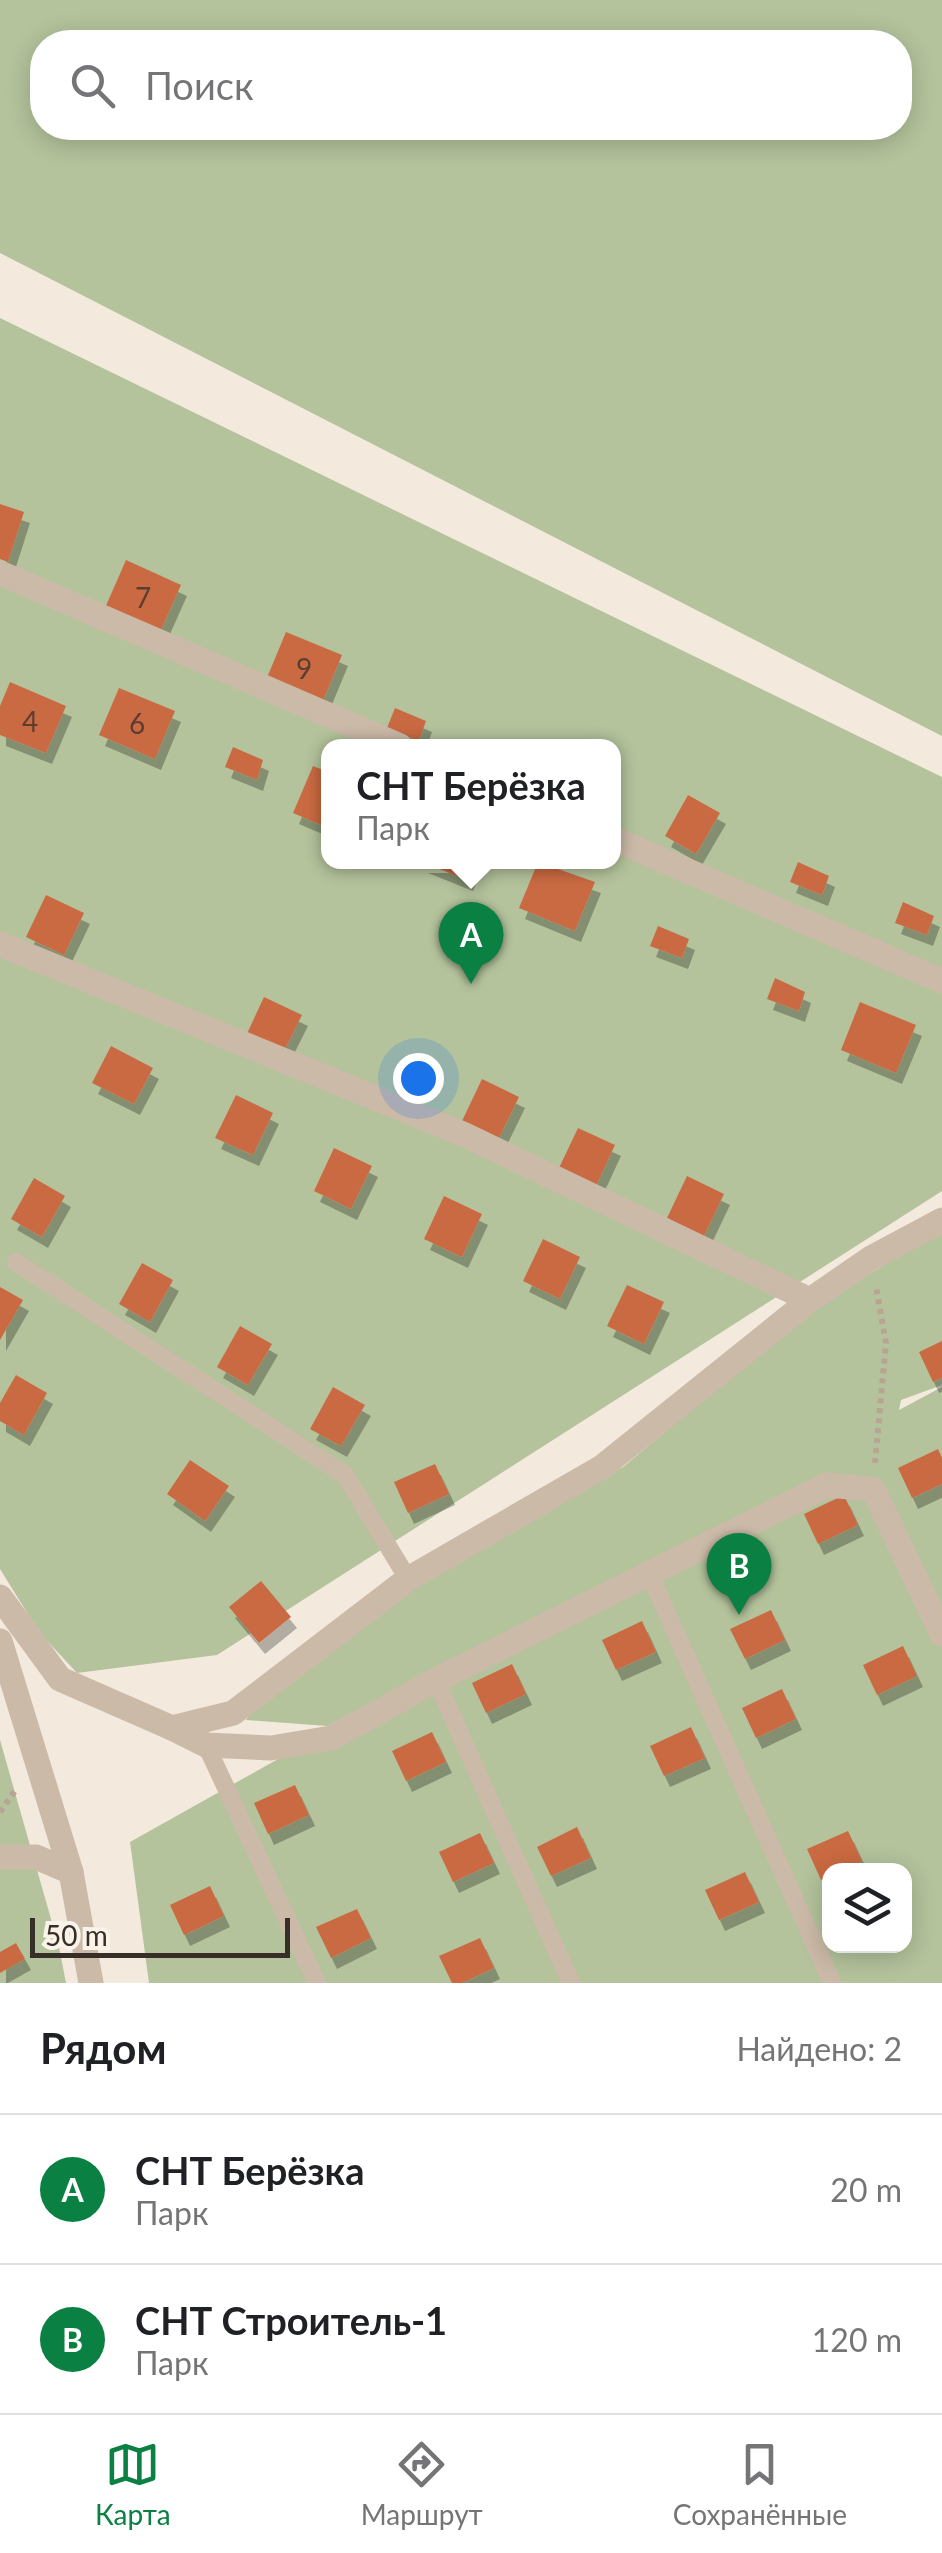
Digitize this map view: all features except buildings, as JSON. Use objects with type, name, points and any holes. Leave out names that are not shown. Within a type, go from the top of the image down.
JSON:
[{"type":"street","points":[[0,573],[384,739]]},
{"type":"street","points":[[621,842],[942,981]]},
{"type":"street","points":[[0,944],[463,1134],[810,1300]]},
{"type":"street","points":[[172,1728],[233,1713],[408,1580],[602,1466],[810,1300],[871,1258],[942,1220]]},
{"type":"street","points":[[0,1597],[60,1679],[206,1745],[271,1748],[331,1738],[436,1680],[827,1485],[873,1489],[942,1634]]},
{"type":"street","points":[[0,1641],[71,1872],[91,1983]]},
{"type":"street","points":[[0,1857],[36,1857],[71,1872]]},
{"type":"lane","points":[[16,1262],[345,1475],[408,1580]]},
{"type":"lane","points":[[649,1573],[832,1983]]},
{"type":"lane","points":[[436,1680],[571,1983]]},
{"type":"lane","points":[[206,1745],[317,1983]]},
{"type":"path","points":[[871,1258],[886,1343],[873,1489]]},
{"type":"green space","points":[[0,0],[942,0],[942,736],[0,253]]},
{"type":"green space","points":[[0,318],[942,777],[942,1191],[217,1655],[77,1673],[39,1632],[0,1569]]},
{"type":"green space","points":[[942,1230],[942,1385],[901,1400],[899,1410],[942,1387],[942,1983],[149,1983],[130,1842],[437,1670],[327,1726],[246,1720],[258,1702],[411,1588],[623,1467],[814,1307]]},
{"type":"green space","points":[[0,1740],[59,1947],[66,1983],[0,1983]]},
{"type":"place","name":"СНТ Берёзка","points":[[471,984]]},
{"type":"place","name":"СНТ Строитель-1","points":[[739,1615]]}]
